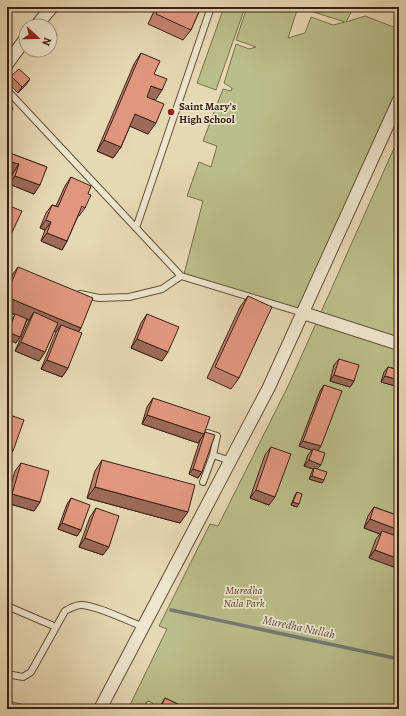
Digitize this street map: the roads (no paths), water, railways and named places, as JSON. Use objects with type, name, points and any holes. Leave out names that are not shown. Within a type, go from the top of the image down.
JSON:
[{"type":"street","points":[[43,18],[52,7]]},
{"type":"street","points":[[9,57],[18,47]]},
{"type":"street","points":[[100,709],[232,461],[269,386],[399,100]]},
{"type":"street","points":[[303,313],[399,344]]},
{"type":"lane","points":[[136,228],[211,7]]},
{"type":"lane","points":[[7,90],[181,276],[303,313]]},
{"type":"lane","points":[[71,292],[99,298],[129,297],[162,289],[181,276]]},
{"type":"lane","points":[[203,482],[213,455],[217,436],[208,432]]},
{"type":"lane","points":[[213,455],[232,461]]},
{"type":"lane","points":[[7,674],[23,677],[32,672],[65,610],[81,605],[144,627]]},
{"type":"lane","points":[[7,606],[56,627]]},
{"type":"lane","points":[[7,704],[26,709]]},
{"type":"waterway","name":"Muredha Nullah","points":[[171,610],[399,659]]},
{"type":"place","name":"Saint Mary's High School","points":[[171,112]]},
{"type":"park label","name":"Muredha Nala Park","points":[[244,596]]}]
